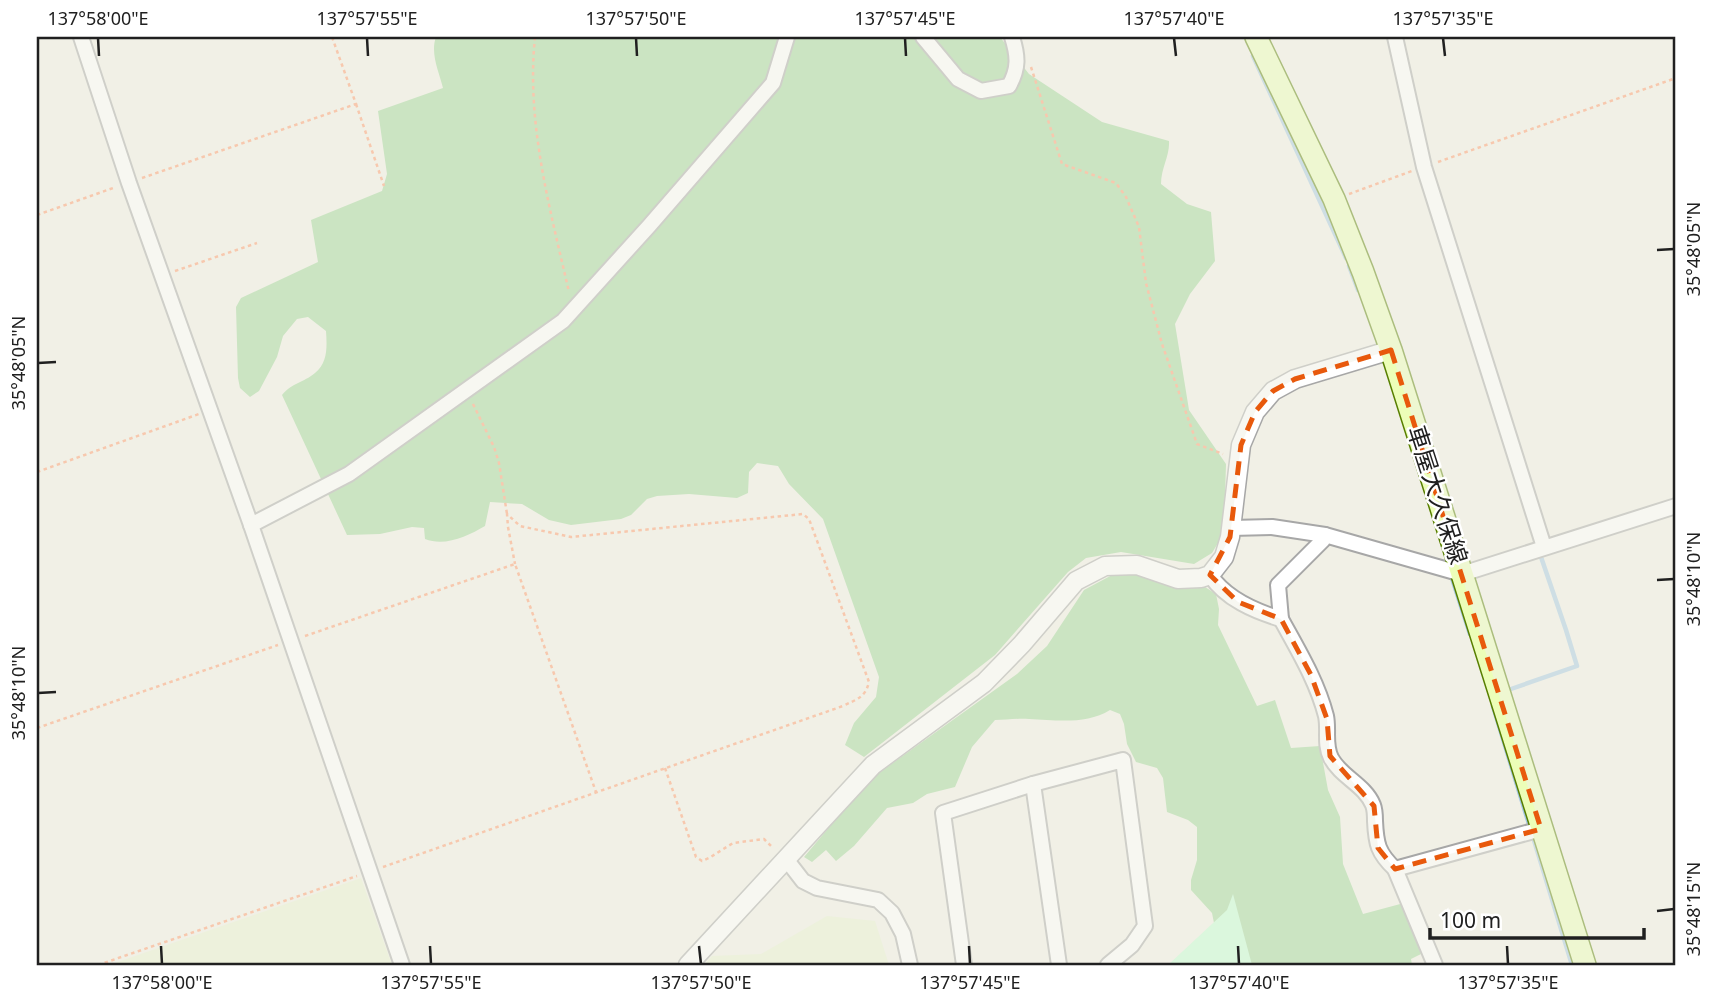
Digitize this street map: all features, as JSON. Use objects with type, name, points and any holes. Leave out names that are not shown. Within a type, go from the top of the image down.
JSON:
[{"type":"main road","name":"車屋大久保線","points":[[1256,37],[1334,199],[1363,272],[1462,574],[1533,831],[1585,965]]},
{"type":"street","points":[[81,37],[129,183],[251,525],[402,965]]},
{"type":"street","points":[[251,525],[349,474],[563,321],[773,83],[786,37]]},
{"type":"street","points":[[923,37],[958,79],[981,90],[1009,86],[1016,74],[1016,50],[1012,37]]},
{"type":"street","points":[[1395,37],[1424,167],[1544,547]]},
{"type":"street","points":[[688,965],[873,765],[984,683],[1023,644],[1076,581],[1105,566],[1137,565],[1178,579],[1210,575],[1224,557],[1231,528],[1241,445],[1255,412],[1273,391],[1295,379],[1391,351]]},
{"type":"street","points":[[1231,528],[1272,527],[1325,535],[1462,574],[1676,506]]},
{"type":"street","points":[[1325,535],[1278,585],[1281,619],[1311,675],[1327,719],[1326,741],[1330,756],[1338,769],[1356,783],[1374,806],[1378,848],[1383,858],[1395,869],[1435,965]]},
{"type":"street","points":[[1210,575],[1217,586],[1238,602],[1281,619]]},
{"type":"street","points":[[964,965],[943,813],[1033,784],[1123,760],[1144,926],[1132,945],[1108,965]]},
{"type":"street","points":[[1033,784],[1059,965]]},
{"type":"street","points":[[1395,869],[1533,831]]},
{"type":"street","points":[[786,859],[803,881],[817,888],[878,900],[892,913],[903,934],[910,965]]},
{"type":"path","points":[[332,37],[384,186]]},
{"type":"path","points":[[535,37],[533,97],[538,141],[573,310]]},
{"type":"path","points":[[1030,62],[1062,164],[1116,183],[1139,227],[1146,283],[1162,344],[1197,444],[1239,460]]},
{"type":"path","points":[[1334,199],[1676,78]]},
{"type":"path","points":[[37,215],[356,104]]},
{"type":"path","points":[[162,275],[257,243]]},
{"type":"path","points":[[466,391],[494,447],[515,564],[596,792]]},
{"type":"path","points":[[37,472],[210,410]]},
{"type":"path","points":[[98,965],[843,706],[867,692],[869,682],[809,519],[803,514],[571,537],[520,526],[507,514]]},
{"type":"path","points":[[37,728],[515,564]]},
{"type":"path","points":[[666,768],[696,857],[702,861],[733,844],[764,839],[786,859]]},
{"type":"highlighted area","points":[[1391,350],[1541,829],[1395,869],[1378,848],[1374,806],[1330,756],[1327,719],[1311,675],[1281,619],[1238,602],[1210,575],[1230,537],[1241,445],[1255,412],[1273,391],[1295,379]]},
{"type":"green space","points":[[436,37],[1000,37],[1029,74],[1102,122],[1169,141],[1161,184],[1187,204],[1211,212],[1215,261],[1190,294],[1175,324],[1189,410],[1226,464],[1224,533],[1212,553],[1194,564],[1121,552],[1086,558],[1068,572],[995,655],[864,757],[845,745],[854,723],[876,697],[879,677],[823,519],[789,484],[778,466],[757,463],[749,472],[748,493],[737,498],[689,494],[657,496],[647,499],[631,515],[621,519],[571,525],[549,520],[522,504],[490,502],[485,526],[448,541],[425,539],[424,528],[412,527],[380,534],[347,535],[282,395],[319,369],[326,354],[326,331],[308,317],[297,319],[283,336],[277,357],[259,391],[250,397],[240,388],[238,378],[236,307],[241,298],[318,262],[311,220],[382,191],[387,174],[378,111],[443,88],[435,56]]},
{"type":"green space","points":[[1132,571],[1183,586],[1205,587],[1216,594],[1218,625],[1257,706],[1275,700],[1291,748],[1320,746],[1328,790],[1340,817],[1343,864],[1363,914],[1404,903],[1421,954],[1411,959],[1412,965],[1201,965],[1214,923],[1212,913],[1191,890],[1197,860],[1197,827],[1188,820],[1167,812],[1163,778],[1157,768],[1136,762],[1127,744],[1120,714],[1110,710],[1081,720],[995,720],[972,747],[955,787],[927,794],[913,803],[887,808],[854,846],[836,861],[826,850],[812,862],[804,857],[869,780],[1017,674],[1047,646],[1084,590],[1114,574]]},
{"type":"green space","points":[[361,878],[392,965],[109,965]]},
{"type":"green space","points":[[1233,894],[1252,965],[1168,965],[1227,910]]},
{"type":"green space","points":[[827,916],[875,921],[889,965],[704,965],[712,956],[761,954]]},
{"type":"waterway","points":[[1253,56],[1346,258]]},
{"type":"waterway","points":[[1349,266],[1358,290]]},
{"type":"waterway","points":[[1511,689],[1577,666],[1541,557]]},
{"type":"waterway","points":[[1452,578],[1470,634]]},
{"type":"waterway","points":[[1493,706],[1572,965]]}]
